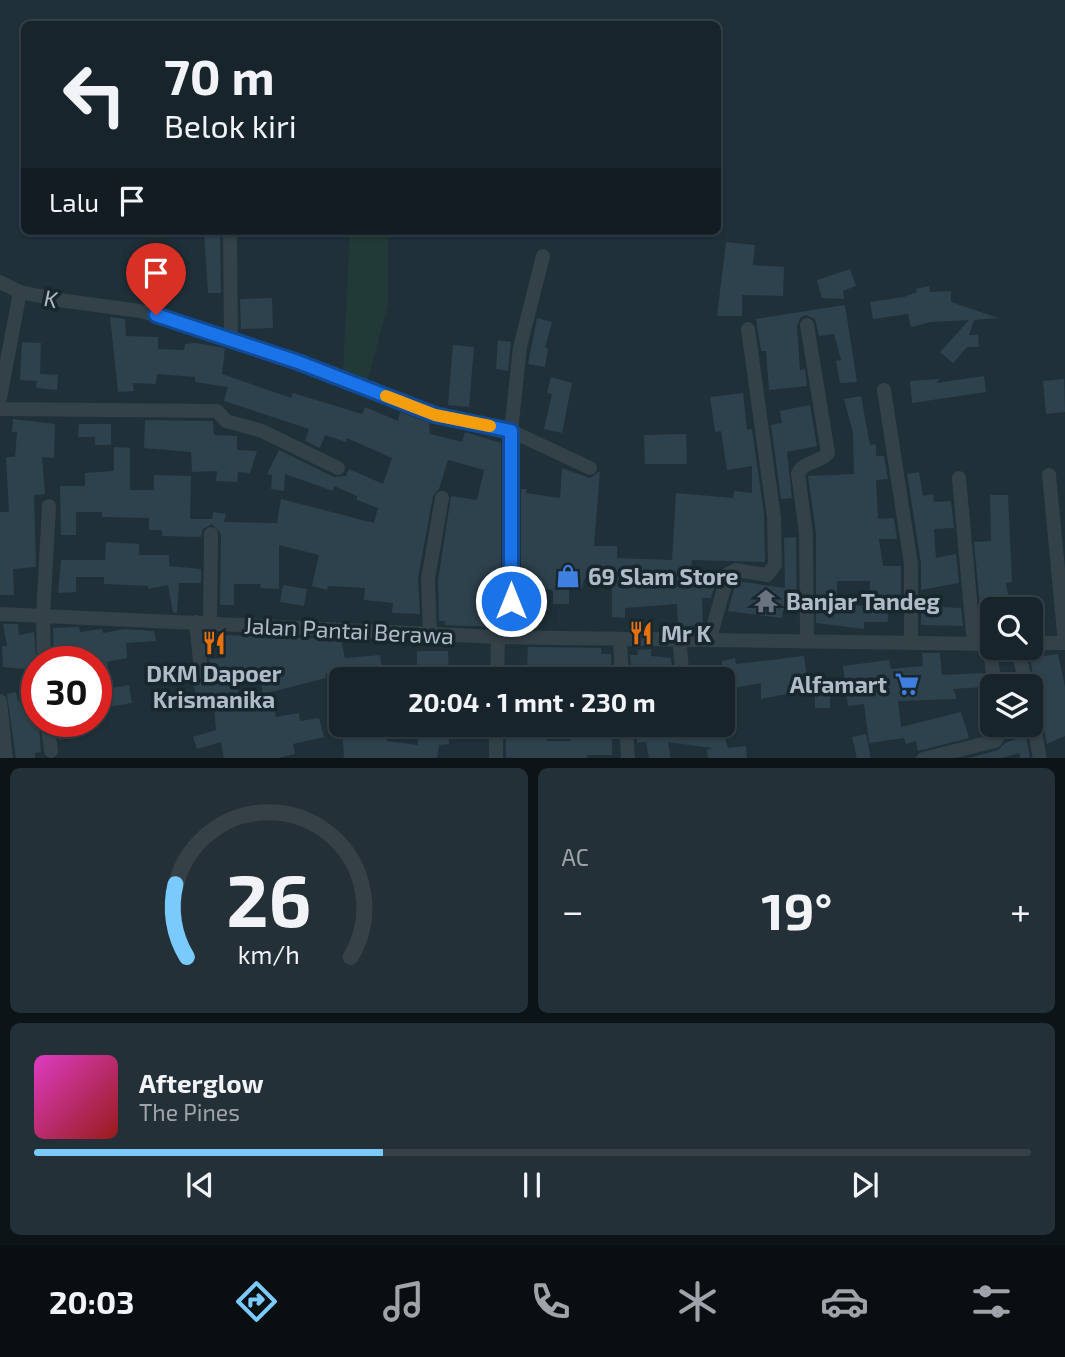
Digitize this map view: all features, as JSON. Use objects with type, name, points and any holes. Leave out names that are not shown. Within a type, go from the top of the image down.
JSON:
[{"type":"street","points":[[230,235],[231,340]]},
{"type":"street","points":[[499,667],[505,637],[511,431],[520,347],[543,256]]},
{"type":"street","name":"K","points":[[0,282],[20,292],[105,308],[141,311],[171,319],[298,362],[435,415],[511,431],[590,468]]},
{"type":"street","points":[[0,398],[20,292]]},
{"type":"street","points":[[807,325],[828,453],[822,460],[804,465],[798,474],[806,533],[807,639]]},
{"type":"street","points":[[710,638],[728,574],[736,570],[767,575],[775,565],[774,517],[748,329]]},
{"type":"street","points":[[884,390],[911,564],[911,642]]},
{"type":"street","points":[[0,409],[217,411],[226,421],[261,431],[338,468]]},
{"type":"street","points":[[1043,643],[1065,643],[1049,475]]},
{"type":"street","points":[[959,478],[974,644]]},
{"type":"street","points":[[430,634],[428,579],[442,498]]},
{"type":"street","points":[[44,646],[49,506]]},
{"type":"street","points":[[201,671],[211,534]]},
{"type":"street","name":"Jalan Pantai Berawa","points":[[0,614],[505,637],[807,639],[980,644]]},
{"type":"street","points":[[679,638],[682,667]]},
{"type":"street","points":[[620,639],[621,667]]},
{"type":"street","points":[[0,701],[6,758]]},
{"type":"street","points":[[49,737],[51,751]]},
{"type":"street","points":[[496,737],[496,758]]},
{"type":"street","points":[[627,737],[628,758]]},
{"type":"street","points":[[922,758],[976,753],[997,737]]},
{"type":"street","points":[[1036,737],[1040,758]]},
{"type":"green space","points":[[350,235],[388,235],[388,304],[367,383],[343,370]]},
{"type":"building","points":[[204,235],[220,235],[221,293],[208,293]]},
{"type":"building","points":[[726,242],[755,245],[753,265],[784,267],[783,296],[742,295],[742,316],[717,316]]},
{"type":"building","points":[[850,269],[856,286],[843,291],[844,299],[822,298],[817,280]]},
{"type":"building","points":[[929,286],[930,292],[951,291],[951,302],[998,318],[974,320],[969,335],[978,335],[979,347],[967,347],[953,363],[940,352],[969,320],[931,322],[911,327],[908,314],[873,319],[870,302],[904,297],[917,292],[916,289]]},
{"type":"building","points":[[272,298],[273,328],[241,329],[240,299]]},
{"type":"building","points":[[845,305],[857,382],[840,383],[836,361],[841,360],[834,334],[819,336],[815,319],[806,315],[800,318],[797,326],[800,370],[805,369],[807,386],[769,390],[766,351],[761,351],[756,319]]},
{"type":"building","points":[[110,317],[125,319],[126,336],[158,337],[158,349],[184,350],[185,344],[196,343],[225,348],[222,374],[291,398],[293,393],[362,414],[365,407],[398,421],[400,412],[429,423],[430,434],[462,442],[465,432],[501,443],[501,627],[445,625],[445,621],[439,621],[438,580],[451,496],[477,500],[484,470],[448,460],[439,489],[433,496],[418,578],[420,614],[392,613],[393,603],[364,600],[365,588],[328,586],[327,590],[312,586],[319,555],[279,545],[279,589],[260,588],[261,584],[234,584],[234,605],[220,605],[221,534],[212,524],[203,529],[201,537],[162,536],[162,530],[149,530],[149,518],[102,517],[102,512],[76,512],[76,535],[61,535],[60,486],[85,486],[85,473],[114,471],[114,447],[130,448],[130,490],[154,490],[154,475],[191,476],[190,519],[212,519],[213,512],[226,514],[224,522],[277,523],[281,499],[374,523],[378,508],[357,500],[357,496],[334,486],[333,491],[285,474],[284,491],[271,489],[272,475],[267,474],[279,450],[334,477],[346,476],[349,469],[383,484],[392,458],[347,438],[346,442],[325,435],[320,448],[305,441],[309,429],[224,401],[228,387],[195,382],[195,377],[157,374],[156,384],[133,383],[134,391],[118,392]]},
{"type":"building","points":[[537,318],[552,322],[545,348],[548,348],[545,367],[528,364]]},
{"type":"building","points":[[498,340],[511,342],[508,371],[496,369]]},
{"type":"building","points":[[22,342],[41,343],[40,374],[58,375],[57,390],[36,388],[37,381],[20,380]]},
{"type":"building","points":[[453,345],[474,347],[469,407],[448,405]]},
{"type":"building","points":[[984,376],[986,392],[912,403],[910,381],[940,379],[936,383]]},
{"type":"building","points":[[551,377],[572,383],[562,433],[544,429],[552,394],[547,393]]},
{"type":"building","points":[[1064,379],[1065,412],[1046,414],[1043,381]]},
{"type":"building","points":[[743,393],[747,430],[752,429],[764,513],[765,562],[692,560],[690,575],[717,578],[711,598],[702,598],[703,625],[678,627],[677,604],[625,608],[625,618],[612,617],[612,579],[584,579],[582,589],[569,587],[569,604],[553,604],[553,590],[521,588],[521,489],[527,489],[526,493],[560,498],[562,468],[590,478],[600,471],[594,546],[617,546],[617,558],[672,560],[676,493],[733,498],[734,491],[752,493],[752,466],[727,470],[721,431],[715,432],[710,397]]},
{"type":"building","points":[[861,396],[870,445],[876,444],[876,456],[884,456],[888,479],[876,480],[878,519],[894,518],[897,539],[879,539],[883,566],[901,566],[901,594],[870,599],[870,581],[837,581],[837,603],[871,607],[870,604],[887,605],[888,622],[864,622],[864,629],[816,623],[816,533],[808,476],[854,474],[853,433],[844,399]]},
{"type":"building","points":[[810,405],[817,446],[787,452],[792,498],[781,499],[771,425],[782,423],[780,411]]},
{"type":"building","points":[[13,419],[55,424],[54,458],[42,457],[45,494],[34,495],[36,567],[13,569],[14,595],[0,595],[0,512],[9,512],[6,457],[15,457],[17,432],[12,432]]},
{"type":"building","points":[[145,420],[213,421],[214,435],[237,436],[237,450],[257,451],[250,473],[238,472],[237,482],[216,481],[217,471],[192,472],[191,452],[144,448]]},
{"type":"building","points":[[79,424],[111,424],[111,445],[95,445],[95,437],[78,437]]},
{"type":"building","points":[[686,434],[687,464],[645,464],[644,435]]},
{"type":"building","points":[[919,472],[923,496],[933,494],[934,502],[951,501],[954,528],[934,529],[936,558],[956,554],[959,583],[921,590],[921,563],[907,474]]},
{"type":"building","points":[[990,495],[1008,495],[1012,582],[1006,583],[1008,595],[980,597],[980,606],[974,542],[991,541]]},
{"type":"building","points":[[796,537],[797,613],[783,610],[782,618],[728,611],[736,581],[785,588],[784,538]]},
{"type":"building","points":[[106,542],[139,544],[139,555],[169,555],[169,566],[201,569],[201,583],[179,583],[177,613],[173,612],[168,585],[148,589],[148,586],[104,584],[104,577],[76,577],[76,592],[58,593],[61,560],[105,560]]},
{"type":"building","points":[[283,585],[307,589],[304,606],[280,602]]},
{"type":"building","points":[[921,606],[961,608],[963,626],[921,625]]},
{"type":"building","points":[[3,624],[18,624],[19,635],[34,632],[35,646],[21,646],[21,669],[3,667],[2,646],[7,646]]},
{"type":"building","points":[[79,627],[80,632],[102,629],[103,633],[124,629],[154,631],[156,641],[126,643],[127,658],[112,661],[112,646],[54,646],[53,628]]},
{"type":"building","points":[[222,635],[341,639],[345,658],[380,655],[382,667],[329,667],[326,678],[263,694],[271,693],[276,717],[299,713],[300,721],[319,718],[324,737],[293,744],[295,754],[278,758],[224,758],[221,742],[197,749],[193,737],[216,730],[213,693],[196,696],[189,661],[194,677],[201,681],[207,678],[211,671],[209,659],[225,658]],"holes":[[[258,668],[263,694],[239,697],[236,670]]]},
{"type":"building","points":[[528,647],[601,648],[601,654],[611,654],[612,667],[516,667],[527,666]]},
{"type":"building","points":[[651,649],[651,656],[671,658],[672,667],[631,667],[630,655],[638,655],[637,650]]},
{"type":"building","points":[[417,651],[448,651],[449,667],[405,667],[417,666]]},
{"type":"building","points":[[922,653],[940,653],[942,675],[983,673],[980,674],[980,687],[953,689],[957,699],[898,701],[901,727],[961,712],[969,738],[918,751],[916,741],[906,744],[904,738],[869,743],[864,704],[848,706],[843,666],[889,660],[891,669],[923,666]]},
{"type":"building","points":[[1058,654],[1065,687],[1065,736],[1047,744],[1043,724],[1043,674],[1033,674],[1030,660],[1043,660],[1043,656]]},
{"type":"building","points":[[804,656],[807,678],[810,677],[812,689],[761,699],[761,683],[735,688],[735,667],[722,667],[722,661],[735,658],[736,664]]},
{"type":"building","points":[[129,685],[132,703],[112,706],[112,688]]},
{"type":"building","points":[[16,692],[18,701],[21,701],[21,737],[40,737],[41,752],[35,753],[35,758],[16,758],[7,694]]},
{"type":"building","points":[[815,694],[830,694],[830,708],[815,708]]},
{"type":"building","points":[[866,734],[871,758],[857,758],[852,737]]},
{"type":"building","points":[[343,737],[387,737],[387,741],[418,745],[418,737],[449,737],[449,744],[439,745],[437,758],[344,758]]},
{"type":"building","points":[[506,737],[547,737],[547,741],[571,741],[571,737],[612,737],[612,755],[587,755],[587,758],[506,758]]},
{"type":"building","points":[[637,737],[725,737],[728,748],[746,746],[747,758],[708,758],[707,750],[712,748],[668,742],[671,758],[649,758],[646,742],[637,743]]},
{"type":"building","points":[[1026,737],[1030,758],[1021,758],[1019,753],[1002,758],[969,758],[998,750],[1005,743]]},
{"type":"slow traffic","points":[[386,396],[435,415],[490,426]]},
{"type":"place","name":"69 Slam Store","points":[[568,576]]},
{"type":"place","name":"Banjar Tandeg","points":[[766,601]]},
{"type":"place","name":"Mr K","points":[[641,633]]},
{"type":"place","name":"DKM Dapoer Krismanika","points":[[214,643]]},
{"type":"place","name":"Alfamart","points":[[907,684]]},
{"type":"route","points":[[156,315],[298,362],[435,415],[511,431],[511,601]]}]
